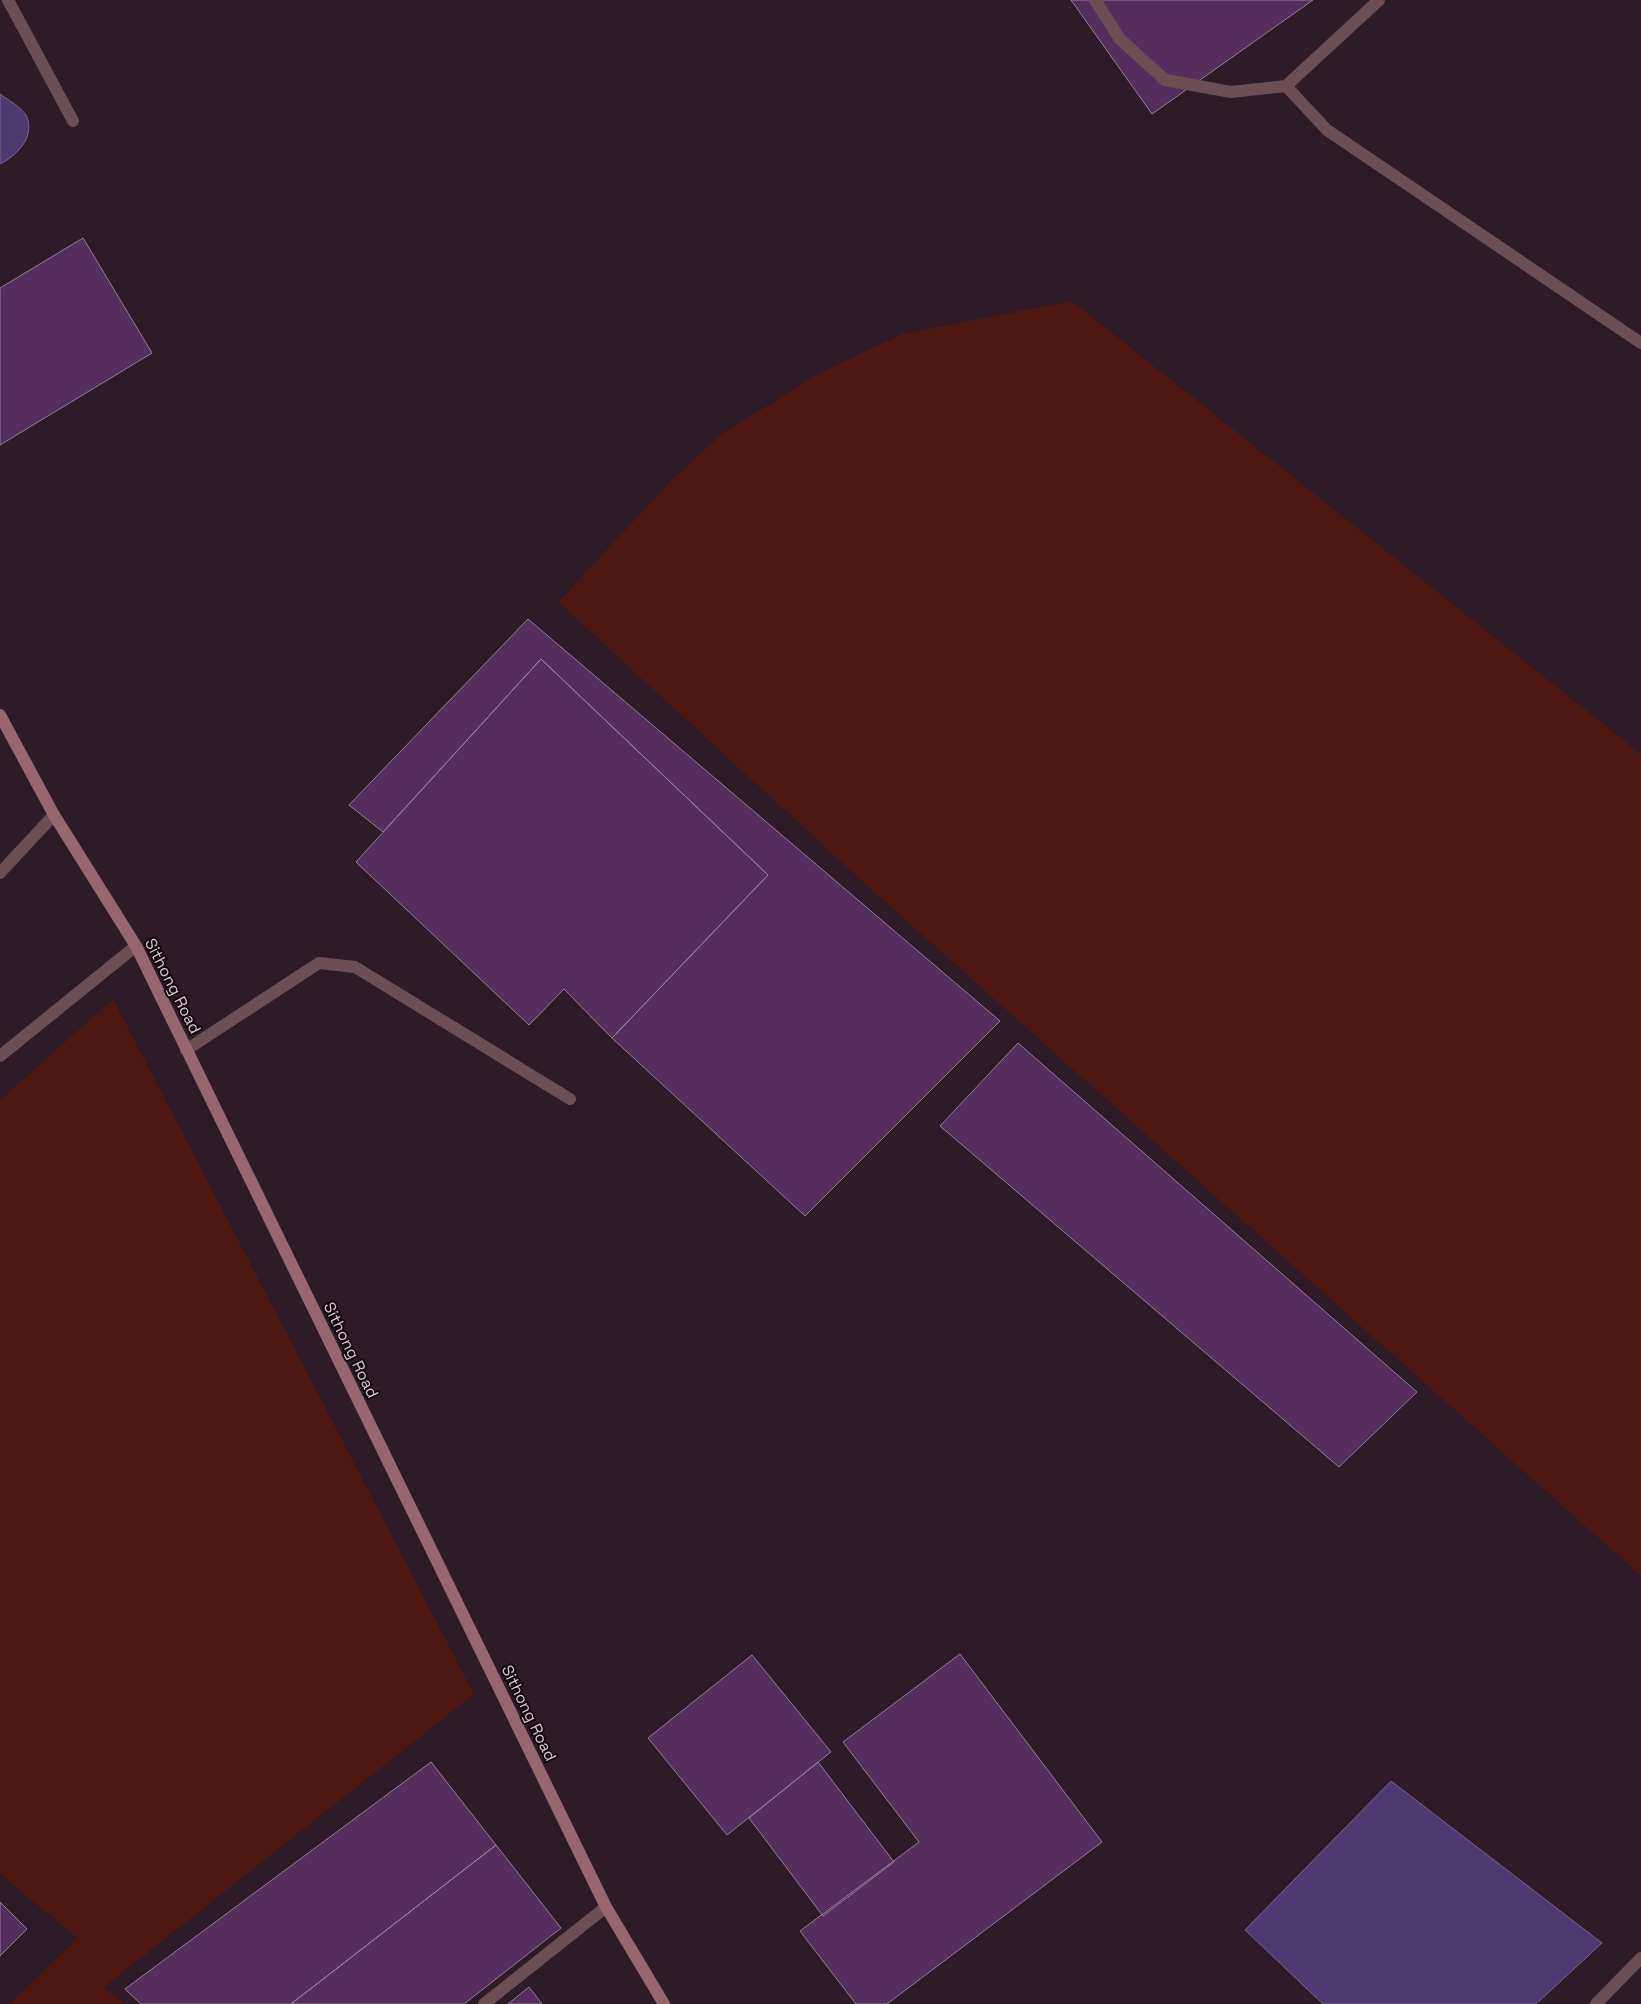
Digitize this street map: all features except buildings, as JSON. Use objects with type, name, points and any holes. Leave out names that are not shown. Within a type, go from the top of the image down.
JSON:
[{"type":"main road","name":"Sithong Road","points":[[0,715],[54,815],[136,946],[606,1907],[664,2004]]},
{"type":"street","points":[[8,0],[73,121]]},
{"type":"street","points":[[1095,0],[1120,39],[1165,80],[1231,92],[1286,86],[1379,0]]},
{"type":"street","points":[[1286,86],[1327,130],[1641,342]]},
{"type":"street","points":[[0,873],[54,815]]},
{"type":"street","points":[[0,1056],[136,946]]},
{"type":"street","points":[[186,1050],[320,963],[355,967],[570,1099]]},
{"type":"street","points":[[484,2004],[606,1907]]},
{"type":"street","points":[[1596,2004],[1641,1958]]},
{"type":"shaded area","points":[[0,94],[22,110],[27,117],[29,125],[26,139],[18,151],[0,164]]},
{"type":"shaded area","points":[[1072,301],[1641,754],[1641,1576],[874,892],[558,602],[672,480],[722,434],[820,373],[902,334]]},
{"type":"shaded area","points":[[113,999],[474,1694],[104,1987],[123,2004],[10,2004],[77,1938],[0,1874],[0,1100]]},
{"type":"shaded area","points":[[1391,1781],[1602,1943],[1536,2004],[1323,2004],[1245,1930]]}]
